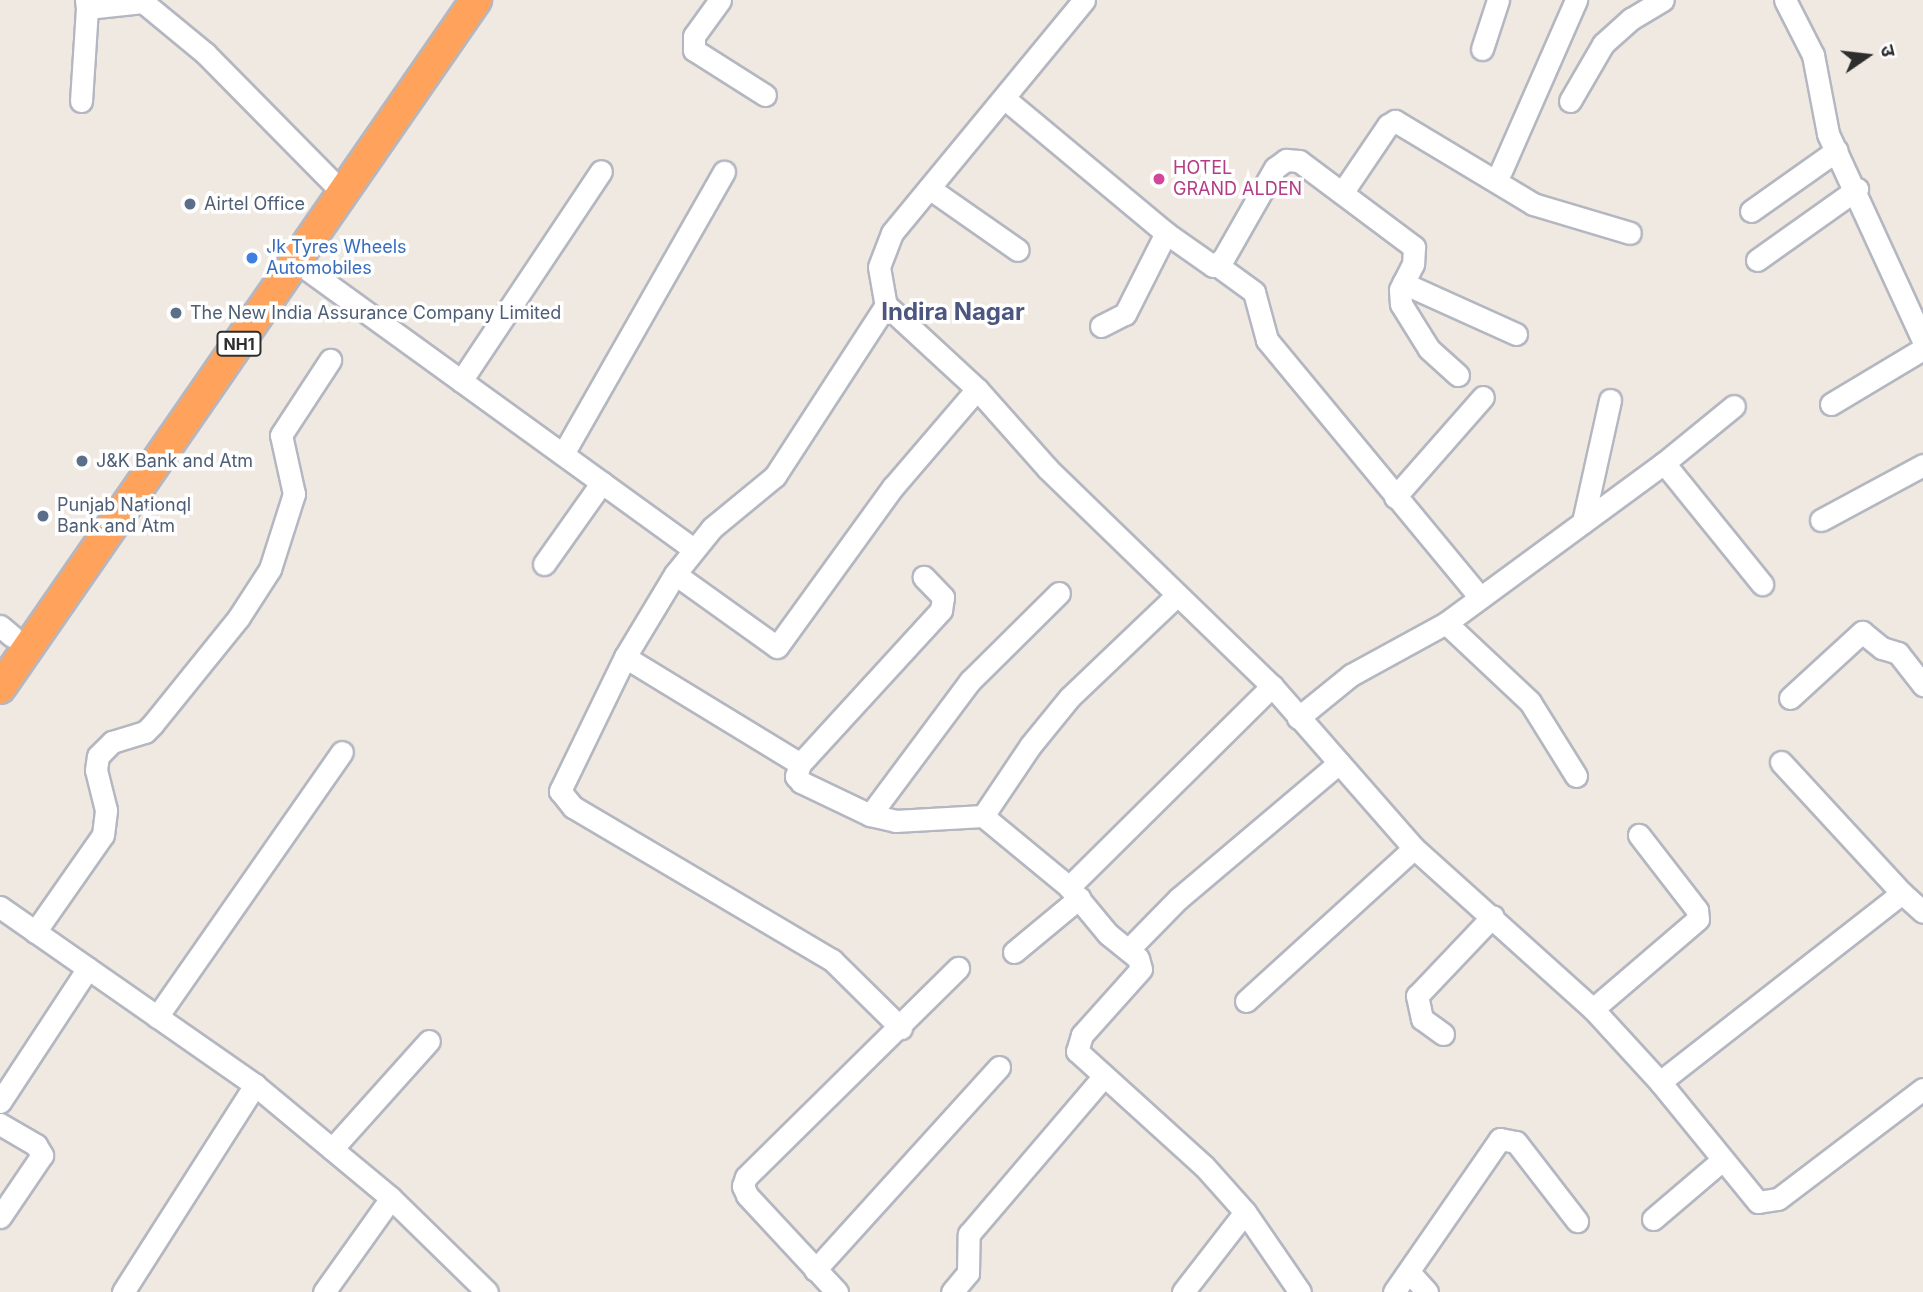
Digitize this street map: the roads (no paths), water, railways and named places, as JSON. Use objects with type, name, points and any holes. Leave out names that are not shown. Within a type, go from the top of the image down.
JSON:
[{"type":"highway","name":"NH1","points":[[4,639],[334,184],[459,0]]},
{"type":"highway","name":"NH1","points":[[0,688],[476,0]]},
{"type":"street","points":[[720,0],[694,36],[694,50],[765,95]]},
{"type":"street","points":[[1084,0],[929,188],[884,250],[879,267],[887,305],[978,390],[1048,469],[1272,686],[1414,848],[1493,916],[1593,1009],[1660,1082],[1758,1202],[1765,1205],[1778,1199],[1923,1089]]},
{"type":"street","points":[[1482,49],[1498,0]]},
{"type":"street","points":[[1501,172],[1576,0]]},
{"type":"street","points":[[1570,101],[1603,44],[1631,19],[1663,0]]},
{"type":"street","points":[[1785,0],[1812,55],[1826,127],[1857,189],[1923,341]]},
{"type":"street","points":[[81,101],[87,4],[143,2],[206,54],[334,184]]},
{"type":"street","points":[[1004,98],[1166,233],[1208,264],[1217,265],[1254,292],[1267,340],[1479,596]]},
{"type":"street","points":[[1342,193],[1388,125],[1395,121],[1533,204],[1630,233]]},
{"type":"street","points":[[1751,211],[1837,150]]},
{"type":"street","points":[[1217,265],[1280,163],[1299,161],[1414,247],[1413,264],[1399,297],[1434,355],[1458,375]]},
{"type":"street","points":[[461,381],[601,171]]},
{"type":"street","points":[[563,454],[724,172]]},
{"type":"street","points":[[929,188],[1018,250]]},
{"type":"street","points":[[1757,260],[1857,189]]},
{"type":"street","points":[[1101,326],[1125,314],[1166,233]]},
{"type":"street","points":[[297,262],[693,549]]},
{"type":"street","points":[[1403,283],[1516,334]]},
{"type":"street","points":[[887,305],[775,476],[693,549],[675,573],[625,657],[563,777],[560,791],[564,798],[831,960],[901,1028]]},
{"type":"street","points":[[1831,404],[1923,349]]},
{"type":"street","points":[[35,932],[103,835],[106,810],[96,770],[97,756],[112,742],[145,732],[152,725],[239,617],[270,569],[294,494],[281,435],[330,359]]},
{"type":"street","points":[[675,573],[766,644],[777,647],[893,487],[978,390]]},
{"type":"street","points":[[1395,497],[1483,397]]},
{"type":"street","points":[[1583,522],[1610,400]]},
{"type":"street","points":[[1298,718],[1351,675],[1446,623],[1479,596],[1664,463],[1734,406]]},
{"type":"street","points":[[1664,463],[1762,584]]},
{"type":"street","points":[[1821,520],[1923,465]]},
{"type":"street","points":[[544,564],[601,482]]},
{"type":"street","points":[[924,577],[943,597],[941,610],[800,764],[797,780],[870,815],[914,821],[983,816],[1074,893],[1108,934],[1129,949],[1140,964],[1139,975],[1078,1042],[1077,1051],[1083,1060],[1204,1166],[1245,1212],[1300,1292]]},
{"type":"street","points":[[870,815],[970,681],[1059,593]]},
{"type":"street","points":[[983,816],[1030,746],[1070,697],[1177,595]]},
{"type":"street","points":[[1446,623],[1530,702],[1576,776]]},
{"type":"street","points":[[1790,698],[1862,632],[1882,648],[1898,653],[1923,685]]},
{"type":"street","points":[[625,657],[800,764]]},
{"type":"street","points":[[1014,952],[1272,686]]},
{"type":"street","points":[[157,1017],[342,752]]},
{"type":"street","points":[[1781,762],[1902,893],[1923,912]]},
{"type":"street","points":[[1129,949],[1178,899],[1339,763]]},
{"type":"street","points":[[1593,1009],[1698,919],[1697,910],[1639,835]]},
{"type":"street","points":[[1246,1001],[1414,848]]},
{"type":"street","points":[[1660,1082],[1902,893]]},
{"type":"street","points":[[0,907],[255,1085],[391,1198],[487,1292]]},
{"type":"street","points":[[1443,1034],[1422,1019],[1417,996],[1493,916]]},
{"type":"street","points":[[0,1102],[88,968]]},
{"type":"street","points":[[837,1292],[743,1186],[750,1171],[901,1028],[958,968]]},
{"type":"street","points":[[332,1149],[429,1041]]},
{"type":"street","points":[[815,1270],[999,1067]]},
{"type":"street","points":[[952,1292],[968,1273],[969,1234],[1103,1077]]},
{"type":"street","points":[[123,1292],[255,1085]]},
{"type":"street","points":[[0,1124],[36,1145],[42,1155],[0,1217]]},
{"type":"street","points":[[1394,1292],[1494,1146],[1505,1137],[1516,1142],[1577,1221]]},
{"type":"street","points":[[1653,1219],[1723,1160]]},
{"type":"street","points":[[324,1292],[391,1198]]},
{"type":"street","points":[[1183,1292],[1245,1212]]},
{"type":"street","points":[[1409,1272],[1427,1292]]},
{"type":"place","name":"HOTEL GRAND ALDEN","points":[[1159,179]]},
{"type":"place","name":"Airtel Office","points":[[190,204]]},
{"type":"place","name":"Jk Tyres Wheels Automobiles","points":[[252,258]]},
{"type":"place","name":"The New India Assurance Company Limited","points":[[176,313]]},
{"type":"place","name":"J&K Bank and Atm","points":[[82,461]]},
{"type":"place","name":"Punjab Nationql Bank and Atm","points":[[43,516]]},
{"type":"district","name":"Indira Nagar","points":[[953,312]]}]
